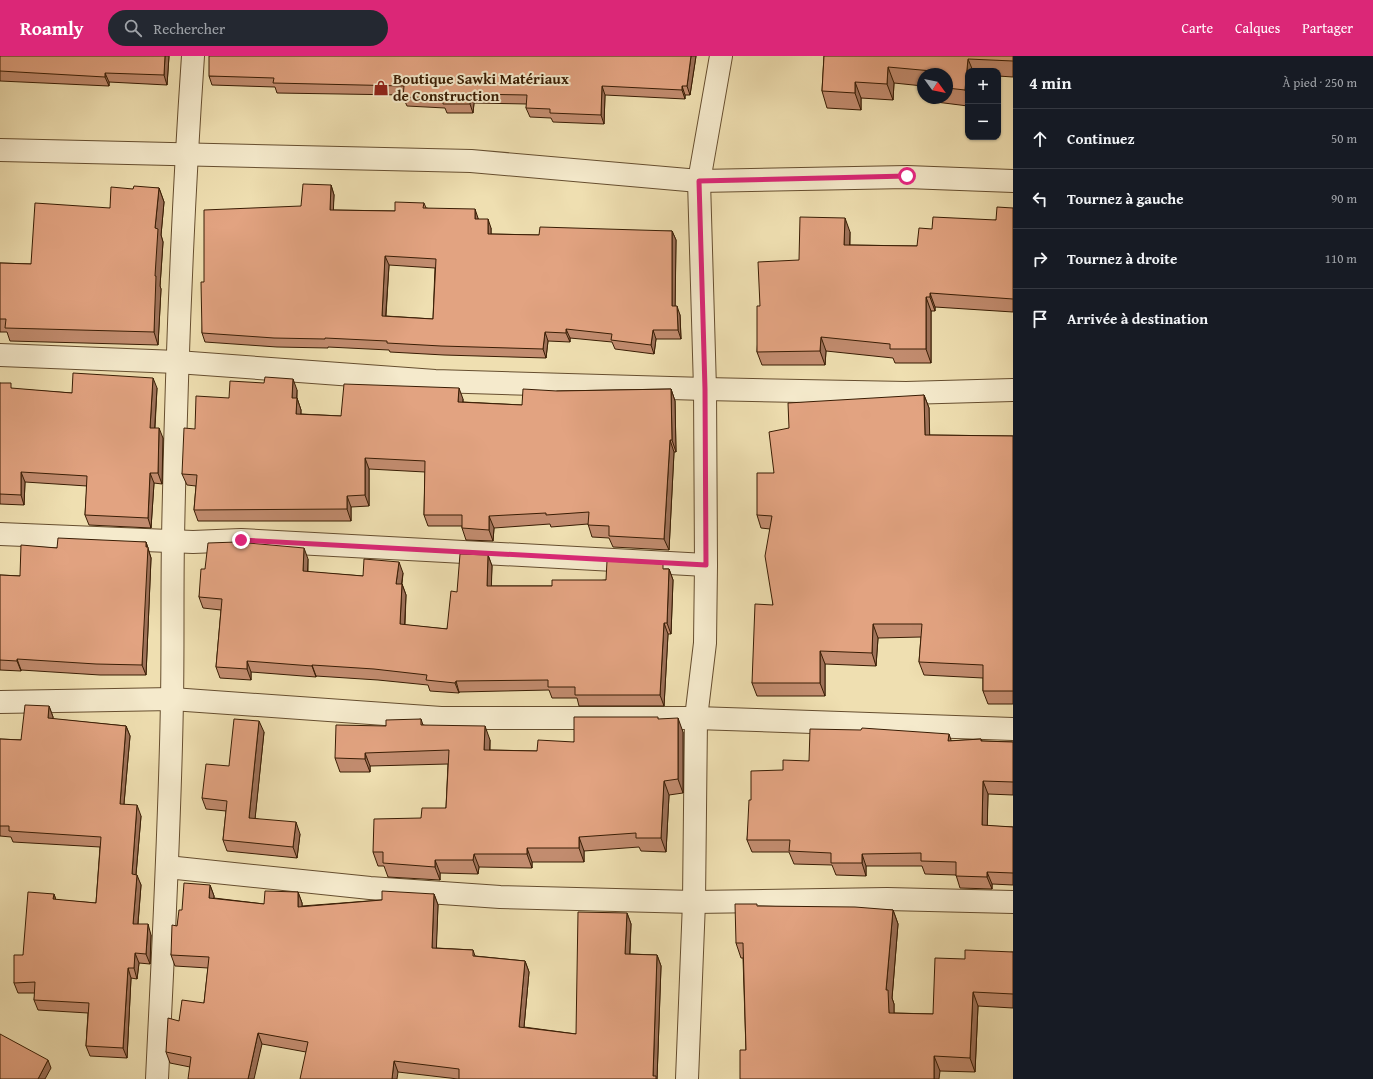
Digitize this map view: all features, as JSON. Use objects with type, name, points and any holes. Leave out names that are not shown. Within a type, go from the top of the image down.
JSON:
[{"type":"street","points":[[157,1079],[167,866],[172,699],[173,541],[178,362],[186,155],[193,56]]},
{"type":"street","points":[[687,1079],[694,902],[696,718],[705,642],[705,389],[699,181],[721,56]]},
{"type":"street","points":[[0,150],[186,155],[352,157],[471,161],[699,181],[907,176],[1013,181]]},
{"type":"street","points":[[0,355],[178,362],[435,381],[906,393],[1013,390]]},
{"type":"street","points":[[0,534],[194,542],[241,540],[706,565]]},
{"type":"street","points":[[0,702],[172,699],[441,718],[696,718],[1013,729]]},
{"type":"street","points":[[167,866],[370,888],[485,896],[694,902],[887,899],[1013,902]]},
{"type":"building","points":[[0,56],[165,56],[164,75],[105,73],[105,77],[0,71]]},
{"type":"building","points":[[209,56],[691,56],[687,86],[682,86],[682,90],[602,86],[601,115],[550,113],[550,109],[526,108],[527,95],[470,94],[470,104],[443,104],[443,98],[403,97],[404,86],[273,83],[274,78],[209,76]]},
{"type":"building","points":[[824,56],[1013,56],[1013,61],[968,59],[967,68],[965,68],[965,90],[953,89],[953,68],[917,68],[917,70],[888,67],[887,84],[855,82],[855,93],[822,91]]},
{"type":"building","points":[[303,184],[331,185],[330,210],[395,211],[395,202],[424,203],[423,208],[475,209],[475,219],[488,219],[488,234],[539,235],[540,227],[672,231],[672,306],[677,306],[678,330],[653,330],[651,345],[611,340],[612,334],[566,329],[566,333],[545,332],[543,349],[441,346],[387,343],[387,341],[325,338],[274,338],[202,333],[201,282],[204,282],[204,210],[301,206]],"holes":[[[385,256],[436,259],[433,319],[382,316]]]},
{"type":"building","points":[[134,186],[159,188],[155,228],[158,229],[154,332],[5,328],[6,319],[0,319],[0,263],[31,264],[35,203],[110,208],[111,187],[133,189]]},
{"type":"building","points":[[997,207],[1013,208],[1013,299],[930,293],[930,297],[926,297],[926,349],[890,349],[890,344],[821,337],[820,351],[757,352],[757,306],[760,306],[758,262],[799,260],[800,217],[845,218],[844,245],[917,246],[919,228],[932,229],[933,217],[996,220]]},
{"type":"building","points":[[73,373],[153,378],[150,428],[159,428],[158,473],[150,473],[148,518],[85,515],[87,476],[21,472],[21,495],[0,494],[0,383],[11,383],[11,388],[72,393]]},
{"type":"building","points":[[265,377],[293,379],[292,398],[297,398],[296,414],[341,416],[344,384],[459,388],[458,402],[522,405],[523,389],[557,391],[671,389],[672,440],[670,440],[664,539],[609,536],[609,526],[588,525],[589,512],[546,515],[546,513],[489,516],[489,530],[462,528],[462,515],[424,515],[425,461],[365,458],[365,495],[347,496],[347,509],[194,510],[197,475],[182,474],[184,428],[195,429],[196,396],[229,398],[230,381],[264,383]]},
{"type":"building","points":[[924,395],[925,435],[1013,436],[1013,691],[983,691],[983,665],[919,662],[922,624],[873,624],[872,653],[820,651],[820,683],[752,683],[755,604],[773,605],[765,556],[772,516],[757,515],[757,473],[774,473],[769,432],[789,428],[788,403]]},
{"type":"building","points":[[58,538],[146,542],[146,547],[148,547],[142,665],[96,664],[17,659],[17,661],[0,660],[0,575],[20,576],[21,545],[57,548]]},
{"type":"building","points":[[237,542],[304,548],[303,571],[363,576],[364,559],[399,562],[396,584],[402,584],[400,624],[447,629],[451,591],[457,592],[460,554],[488,555],[487,586],[552,586],[552,580],[606,580],[607,561],[663,564],[663,569],[669,569],[667,623],[664,623],[660,695],[575,695],[575,687],[548,687],[548,680],[456,681],[455,683],[426,680],[427,675],[374,669],[312,665],[247,661],[247,669],[216,667],[222,599],[199,597],[201,569],[205,569],[208,543]]},
{"type":"building","points":[[25,705],[49,706],[48,718],[126,726],[120,804],[137,805],[132,874],[137,875],[133,924],[148,924],[146,954],[135,953],[134,968],[128,968],[123,1048],[86,1046],[89,1003],[34,1000],[35,982],[14,983],[14,955],[23,955],[28,892],[54,894],[53,899],[96,903],[101,837],[9,831],[9,826],[0,826],[0,739],[21,740]]},
{"type":"building","points":[[574,717],[678,718],[678,779],[664,781],[661,838],[636,838],[636,833],[579,837],[579,848],[527,848],[527,854],[474,854],[473,860],[435,860],[435,867],[383,863],[383,852],[373,852],[374,819],[421,818],[422,808],[446,808],[449,750],[365,753],[365,759],[335,758],[336,725],[386,726],[386,720],[421,719],[421,725],[485,726],[484,750],[537,751],[538,740],[574,742]]},
{"type":"building","points":[[234,719],[259,721],[249,818],[296,822],[293,847],[223,840],[227,801],[202,798],[206,764],[229,766]]},
{"type":"building","points":[[862,728],[949,734],[948,741],[981,739],[981,741],[1013,742],[1013,782],[983,781],[982,825],[1013,827],[1013,873],[987,872],[987,877],[956,876],[956,862],[921,861],[921,853],[862,854],[862,863],[831,863],[831,853],[789,851],[790,840],[747,840],[749,800],[751,800],[751,771],[783,770],[783,760],[809,761],[810,729],[861,730]]},
{"type":"building","points":[[184,883],[210,885],[209,898],[264,904],[265,891],[298,892],[298,907],[382,900],[382,891],[434,894],[432,948],[473,950],[473,956],[525,961],[519,1027],[576,1034],[578,912],[627,913],[625,954],[657,955],[653,1076],[656,1076],[656,1079],[459,1079],[459,1069],[394,1061],[392,1079],[300,1079],[308,1042],[258,1033],[248,1079],[188,1079],[191,1057],[166,1052],[168,1018],[179,1021],[182,1000],[204,1003],[209,957],[171,955],[172,925],[177,926],[179,910],[182,910]]},
{"type":"building","points":[[735,904],[757,904],[757,906],[855,907],[893,910],[886,990],[888,990],[889,1013],[933,1014],[935,958],[965,959],[965,950],[1013,952],[1013,994],[973,992],[970,1058],[934,1056],[934,1079],[740,1079],[740,1050],[746,1050],[743,943],[736,943]]},
{"type":"building","points":[[0,1034],[48,1060],[38,1079],[0,1079]]},
{"type":"place","name":"Boutique Sawki Matériaux de Construction","points":[[381,88]]},
{"type":"route","points":[[241,540],[706,565],[705,389],[699,181],[907,176]]}]
